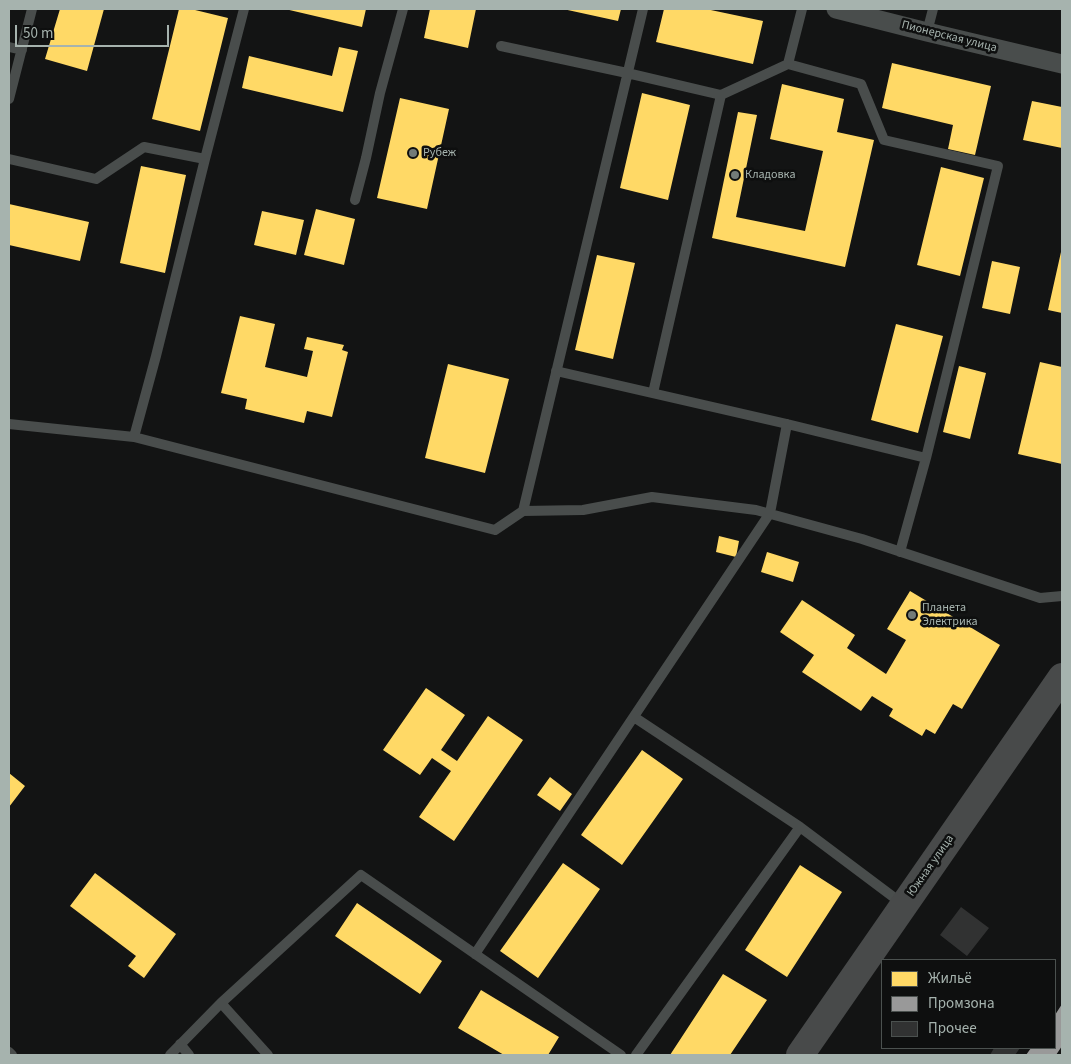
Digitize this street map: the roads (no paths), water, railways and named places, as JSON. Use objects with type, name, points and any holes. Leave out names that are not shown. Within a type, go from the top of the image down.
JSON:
[{"type":"main road","name":"Южная улица","points":[[800,1055],[1062,677]]},
{"type":"street","name":"Пионерская улица","points":[[836,9],[1062,64]]},
{"type":"lane","points":[[9,99],[32,9]]},
{"type":"lane","points":[[134,437],[244,9]]},
{"type":"lane","points":[[355,200],[402,9]]},
{"type":"lane","points":[[523,511],[643,9]]},
{"type":"lane","points":[[788,64],[802,9]]},
{"type":"lane","points":[[927,32],[933,9]]},
{"type":"lane","points":[[501,46],[721,95],[788,64],[861,84],[884,140],[998,166],[926,458],[900,552]]},
{"type":"lane","points":[[9,47],[22,50]]},
{"type":"lane","points":[[653,393],[721,95]]},
{"type":"lane","points":[[9,159],[96,179],[144,147],[205,159]]},
{"type":"lane","points":[[556,372],[787,424],[926,458]]},
{"type":"lane","points":[[9,424],[134,437],[495,530],[523,511],[583,510],[652,497],[756,510],[862,539],[1040,598],[1062,596]]},
{"type":"lane","points":[[475,954],[770,514],[787,424]]},
{"type":"lane","points":[[634,717],[800,827],[904,905]]},
{"type":"lane","points":[[636,1055],[800,827]]},
{"type":"lane","points":[[170,1055],[221,1003],[361,876],[621,1055]]},
{"type":"lane","points":[[221,1003],[268,1055]]},
{"type":"lane","points":[[180,1044],[188,1055]]},
{"type":"lane","points":[[9,1052],[12,1055]]},
{"type":"place","name":"Рубеж","points":[[413,153]]},
{"type":"place","name":"Кладовка","points":[[735,175]]},
{"type":"place","name":"Планета Электрика","points":[[912,615]]}]
